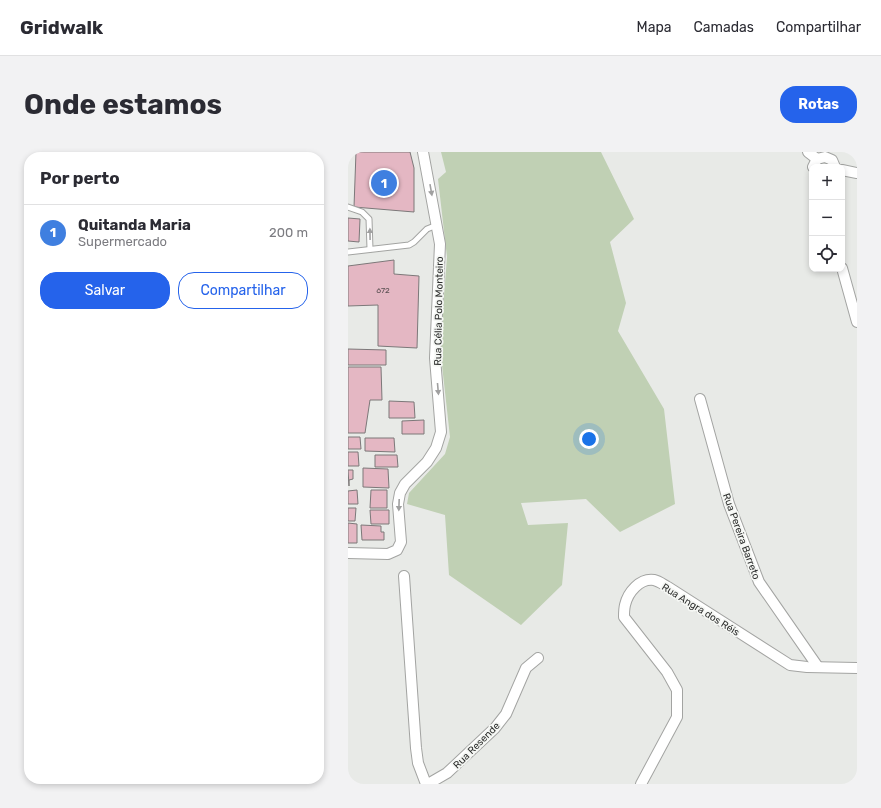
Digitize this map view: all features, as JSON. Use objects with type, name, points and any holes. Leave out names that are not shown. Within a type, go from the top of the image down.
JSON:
[{"type":"street","name":"Rua Célia Polo Monteiro","points":[[348,554],[388,554],[397,550],[401,542],[398,504],[400,493],[406,484],[427,462],[436,448],[441,432],[435,358],[440,244],[423,152]]},
{"type":"street","points":[[808,152],[815,163],[821,157],[829,158],[834,164]]},
{"type":"street","points":[[845,171],[857,173]]},
{"type":"street","points":[[843,272],[857,322]]},
{"type":"street","name":"Rua Pereira Barreto","points":[[700,399],[729,504],[759,582],[818,667]]},
{"type":"street","points":[[404,576],[416,748],[418,763],[427,784]]},
{"type":"street","name":"Rua Angra dos Réis","points":[[641,784],[677,717],[678,705],[678,690],[624,617],[625,605],[628,597],[634,589],[644,581],[655,580],[668,587],[790,665],[818,667]]},
{"type":"street","name":"Rua Resende","points":[[427,784],[447,773],[495,728],[506,714],[526,668],[538,658]]},
{"type":"street","points":[[818,667],[857,668]]},
{"type":"lane","points":[[348,207],[362,212],[369,219],[370,249]]},
{"type":"lane","points":[[348,252],[409,245],[427,229],[437,225]]},
{"type":"green space","points":[[441,152],[601,152],[634,219],[610,242],[626,303],[618,331],[664,409],[675,504],[620,532],[586,499],[521,503],[528,525],[568,523],[562,585],[521,625],[449,575],[445,515],[407,504],[409,493],[445,454],[450,437],[440,347],[447,257],[438,179],[446,172]]},
{"type":"building","points":[[356,152],[410,152],[414,168],[414,212],[354,207]]},
{"type":"building","points":[[348,218],[360,219],[359,242],[348,241]]},
{"type":"building","points":[[394,260],[394,274],[419,276],[417,348],[378,346],[378,305],[348,306],[348,266]]},
{"type":"building","points":[[348,349],[386,350],[386,365],[348,365]]},
{"type":"building","points":[[348,367],[381,367],[382,400],[370,400],[365,433],[348,433]]},
{"type":"building","points":[[389,401],[414,402],[415,418],[389,418]]},
{"type":"building","points":[[424,420],[424,434],[402,434],[402,421]]},
{"type":"building","points":[[348,437],[360,437],[361,449],[348,449]]},
{"type":"building","points":[[365,438],[394,438],[395,452],[365,451]]},
{"type":"building","points":[[348,452],[358,452],[359,466],[348,466]]},
{"type":"building","points":[[375,455],[397,455],[398,467],[375,467]]},
{"type":"building","points":[[363,468],[388,469],[389,488],[363,487]]},
{"type":"building","points":[[348,470],[353,470],[353,479],[349,480],[349,486]]},
{"type":"building","points":[[357,490],[358,504],[348,504],[348,491]]},
{"type":"building","points":[[371,490],[387,490],[387,508],[370,508]]},
{"type":"building","points":[[348,508],[356,508],[355,521],[348,521]]},
{"type":"building","points":[[370,510],[389,510],[389,524],[371,524]]},
{"type":"building","points":[[348,523],[357,524],[357,543],[348,543]]},
{"type":"building","points":[[361,525],[381,526],[381,532],[384,532],[384,540],[362,540]]},
{"type":"place","name":"Quitanda Maria","points":[[384,183]]}]
